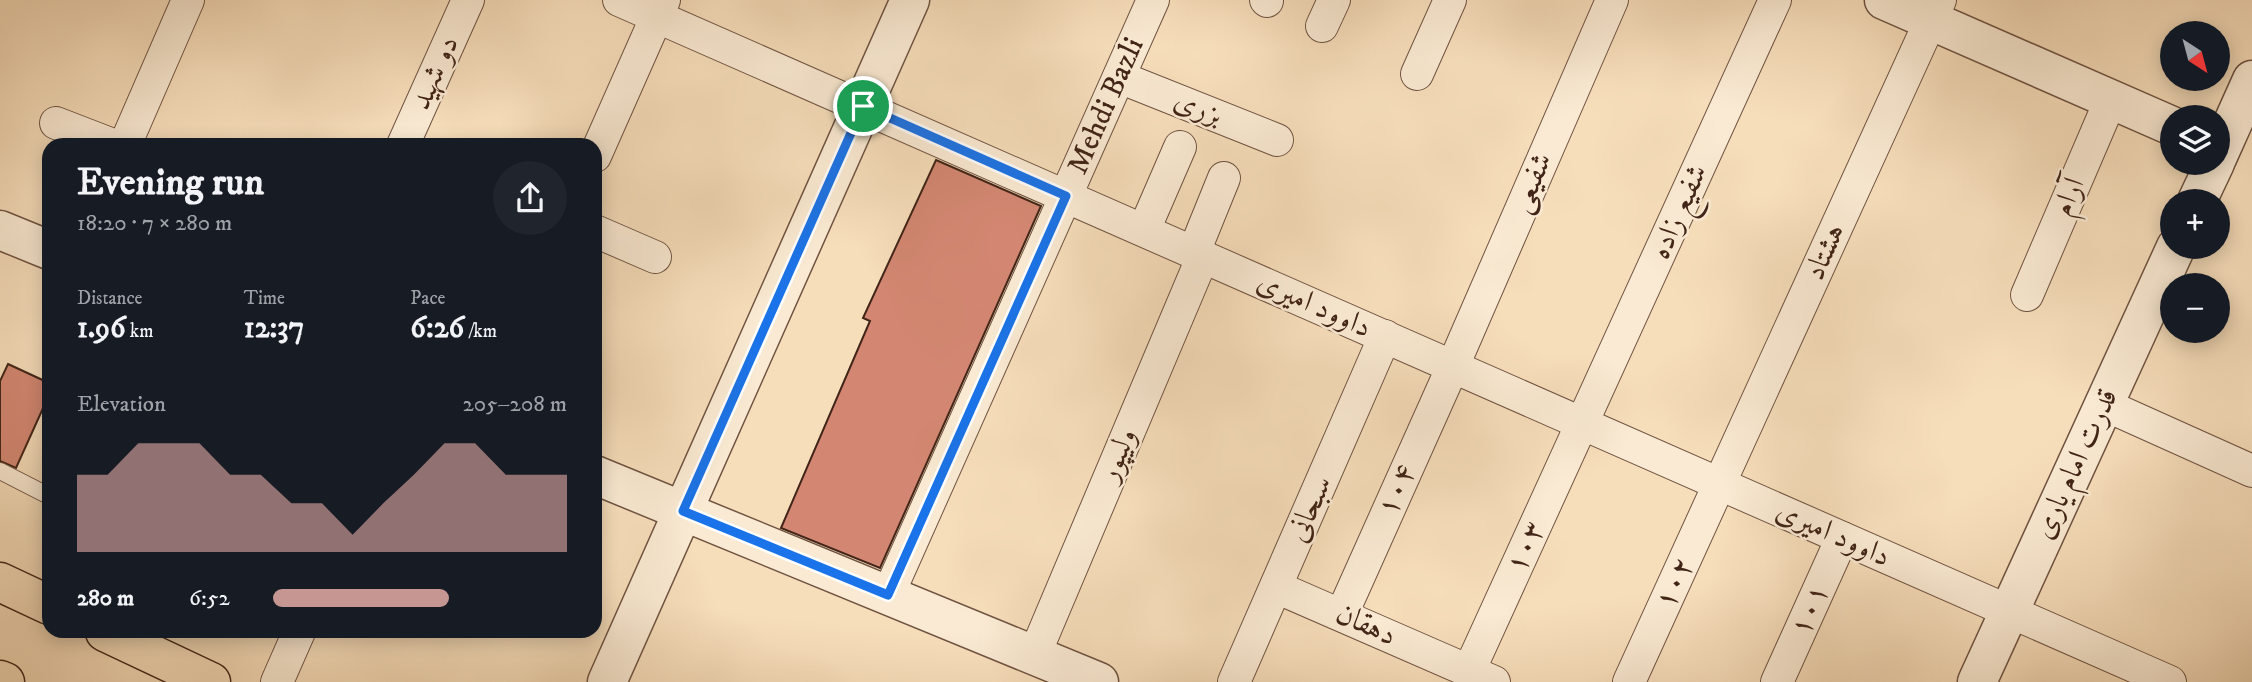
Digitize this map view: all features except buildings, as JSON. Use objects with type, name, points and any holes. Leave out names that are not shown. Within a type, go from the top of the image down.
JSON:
[{"type":"main road","points":[[0,582],[42,602]]},
{"type":"main road","points":[[118,638],[211,682]]},
{"type":"street","points":[[128,138],[188,0]]},
{"type":"street","name":"دو شهید","points":[[406,138],[468,0]]},
{"type":"street","name":"داوود امیری","points":[[619,0],[660,8],[863,106],[2170,682]]},
{"type":"street","points":[[607,682],[910,0]]},
{"type":"street","name":"Mehdi Bazli","points":[[888,595],[1153,0]]},
{"type":"street","points":[[1417,74],[1450,0]]},
{"type":"street","name":"شفیعی","points":[[1453,366],[1612,0]]},
{"type":"street","name":"شفیع زاده","points":[[1582,423],[1775,0]]},
{"type":"street","points":[[1884,0],[1935,10],[2112,99],[2160,120]]},
{"type":"street","points":[[602,140],[660,8]]},
{"type":"street","name":"هشتاد","points":[[1720,484],[1935,10]]},
{"type":"street","name":"بزری","points":[[1119,77],[1277,140]]},
{"type":"street","points":[[2230,141],[2252,80]]},
{"type":"street","name":"آرام","points":[[2026,295],[2112,99]]},
{"type":"street","points":[[56,123],[95,138]]},
{"type":"street","points":[[1144,230],[1181,148]]},
{"type":"street","name":"ولیپور","points":[[1034,656],[1198,254],[1224,178]]},
{"type":"street","points":[[0,230],[42,247]]},
{"type":"street","points":[[602,234],[655,257]]},
{"type":"street","name":"قدرت امام یاری","points":[[1977,682],[2170,259]]},
{"type":"street","name":"سبحانی","points":[[1234,682],[1385,336]]},
{"type":"street","name":"۱۰۴","points":[[1342,614],[1453,366]]},
{"type":"street","points":[[2104,404],[2252,471]]},
{"type":"street","name":"۱۰۳","points":[[1482,676],[1582,423]]},
{"type":"street","points":[[602,478],[1099,682]]},
{"type":"street","name":"۱۰۲","points":[[1629,682],[1720,484]]},
{"type":"street","name":"۱۰۱","points":[[1777,682],[1843,538]]},
{"type":"street","name":"دهقان","points":[[1276,587],[1482,676]]},
{"type":"street","points":[[277,682],[296,638]]},
{"type":"lane","points":[[0,471],[42,492]]},
{"type":"route","points":[[863,106],[1066,196],[888,595],[683,511],[863,106]]}]
